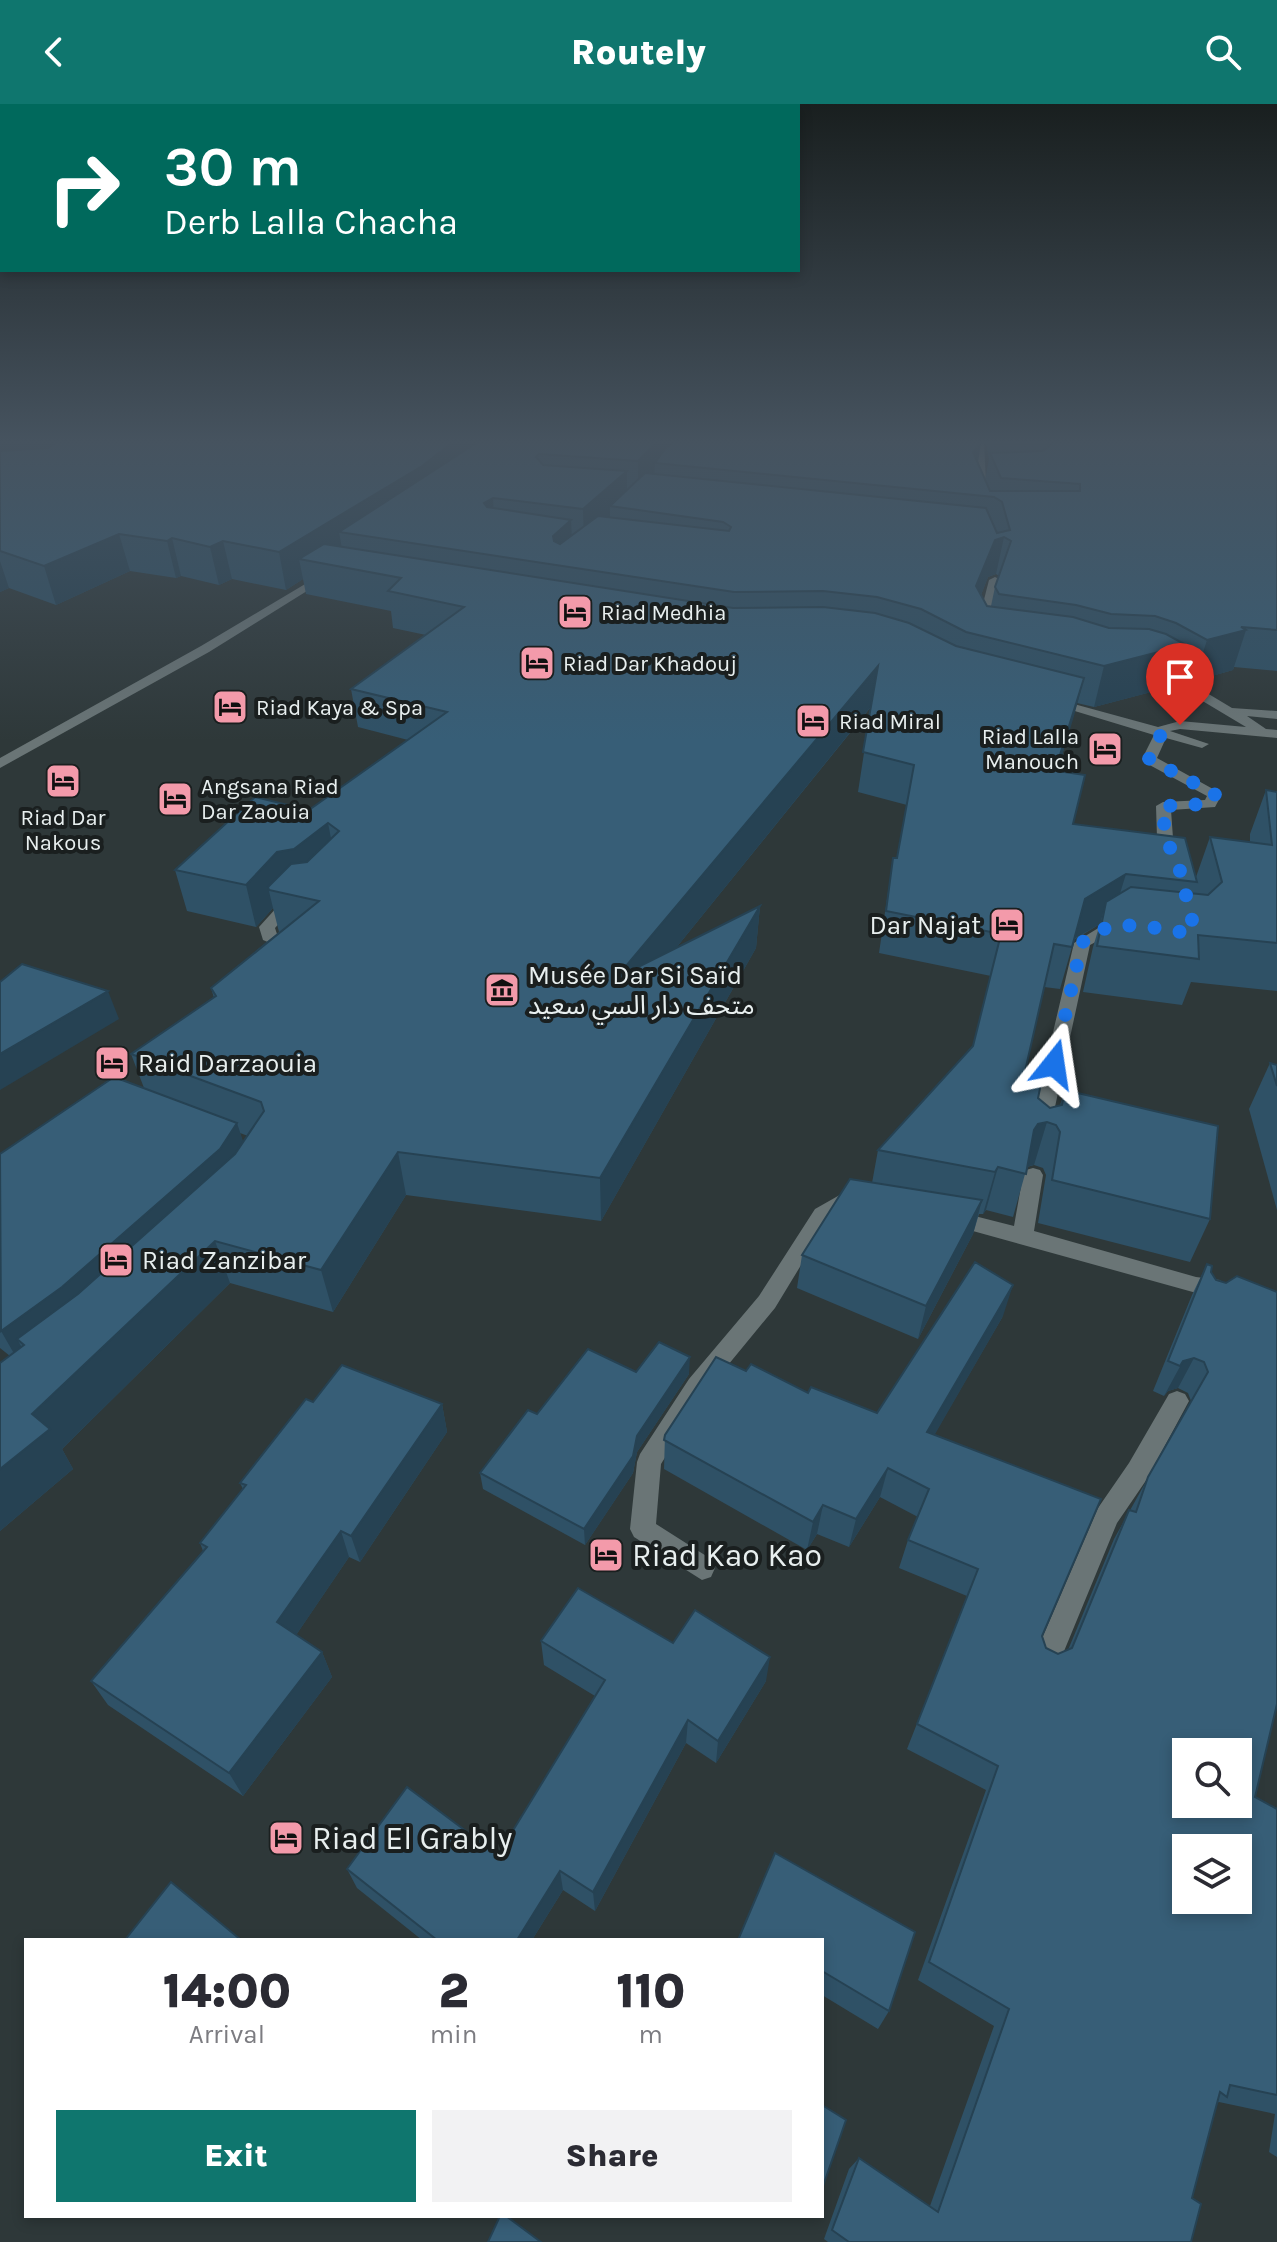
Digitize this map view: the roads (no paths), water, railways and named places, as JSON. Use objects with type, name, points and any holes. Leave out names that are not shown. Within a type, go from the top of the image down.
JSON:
[{"type":"street","points":[[0,764],[336,572]]},
{"type":"street","points":[[984,639],[978,626],[995,580]]},
{"type":"street","points":[[1139,662],[1159,668],[1271,733]]},
{"type":"street","points":[[1039,698],[1202,744]]},
{"type":"street","points":[[1227,710],[1277,715]]},
{"type":"street","points":[[1180,872],[1165,838],[1163,806],[1210,804],[1215,794],[1149,759],[1162,732],[1168,726],[1180,725],[1271,733]]},
{"type":"street","points":[[264,973],[287,952],[284,943],[269,937],[267,927],[295,898],[308,898],[317,889]]},
{"type":"street","points":[[1038,1142],[1046,1094],[1082,943],[1113,924],[1144,927]]},
{"type":"street","points":[[1023,1236],[1033,1175]]},
{"type":"street","points":[[702,1568],[643,1529],[649,1462],[697,1386],[767,1302],[822,1214],[845,1199],[875,1204]]},
{"type":"street","points":[[934,1215],[1023,1236],[1196,1285],[1212,1286],[1209,1302]]},
{"type":"street","points":[[1045,1664],[1107,1516],[1138,1471],[1177,1401]]},
{"type":"place","name":"Riad Medhia","points":[[575,612]]},
{"type":"place","name":"Riad Dar Khadouj","points":[[537,663]]},
{"type":"place","name":"Riad Kaya & Spa","points":[[230,707]]},
{"type":"place","name":"Riad Miral","points":[[813,721]]},
{"type":"place","name":"Riad Lalla Manouch","points":[[1105,749]]},
{"type":"place","name":"Riad Dar Nakous","points":[[63,781]]},
{"type":"place","name":"Angsana Riad Dar Zaouia","points":[[175,799]]},
{"type":"place","name":"Dar Najat","points":[[1007,925]]},
{"type":"place","name":"Musée Dar Si Saïd متحف دار السي سعيد","points":[[502,990]]},
{"type":"place","name":"Raid Darzaouia","points":[[112,1063]]},
{"type":"place","name":"Riad Zanzibar","points":[[116,1260]]},
{"type":"place","name":"Riad Kao Kao","points":[[606,1555]]},
{"type":"place","name":"Riad El Grably","points":[[286,1838]]}]
